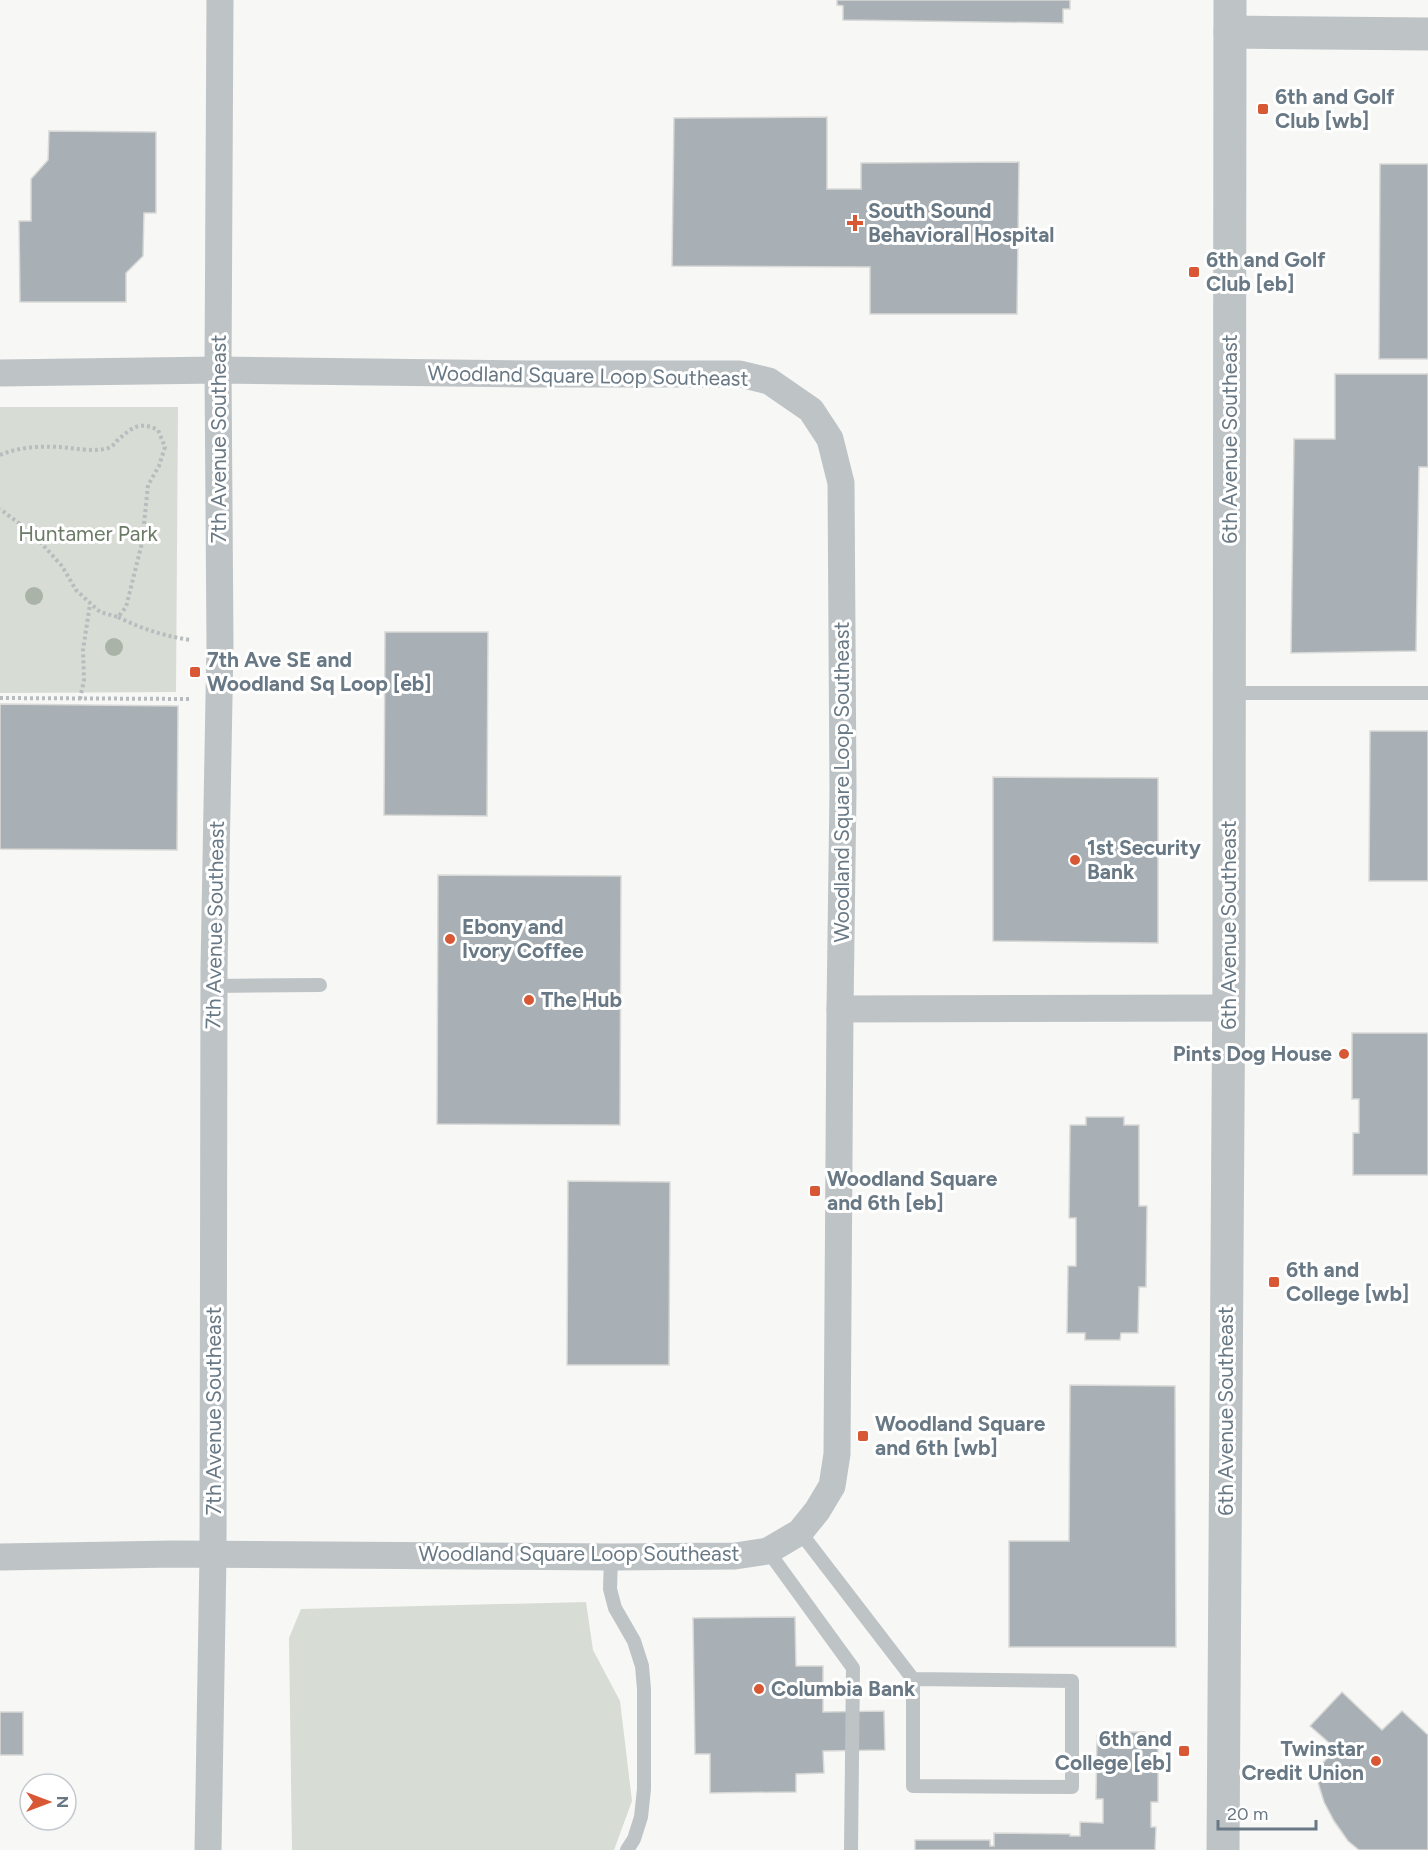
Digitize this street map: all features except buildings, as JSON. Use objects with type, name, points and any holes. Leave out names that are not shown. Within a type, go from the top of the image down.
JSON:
[{"type":"street","name":"7th Avenue Southeast","points":[[208,1850],[213,1555],[214,986],[220,644],[218,370],[220,0]]},
{"type":"street","name":"6th Avenue Southeast","points":[[1222,1850],[1230,693],[1230,0]]},
{"type":"street","points":[[1230,32],[1428,34]]},
{"type":"street","name":"Woodland Square Loop Southeast","points":[[0,373],[218,370],[740,374],[769,381],[811,410],[830,439],[841,483],[843,790],[837,1454],[832,1486],[817,1511],[800,1532],[768,1551],[735,1556],[0,1557]]},
{"type":"street","points":[[840,1009],[1228,1008]]},
{"type":"lane","points":[[1230,693],[1428,693]]},
{"type":"lane","points":[[214,986],[320,985]]},
{"type":"lane","points":[[800,1532],[913,1679],[913,1786],[1072,1787],[1072,1681],[913,1679]]},
{"type":"lane","points":[[768,1551],[853,1668],[851,1850]]},
{"type":"lane","points":[[612,1557],[610,1589],[615,1608],[637,1649],[642,1666],[644,1689],[644,1789],[641,1817],[634,1839],[627,1850]]},
{"type":"path","points":[[0,455],[14,449],[34,447],[82,450],[111,447],[134,426],[149,425],[158,430],[165,447],[159,466],[147,485],[142,543],[126,607],[118,617]]},
{"type":"path","points":[[0,509],[32,533],[62,566],[76,590],[100,612],[161,635],[220,644]]},
{"type":"path","points":[[80,699],[84,680],[83,650],[90,603]]},
{"type":"path","points":[[0,698],[219,700]]},
{"type":"green space","name":"Huntamer Park","points":[[0,407],[178,407],[176,692],[0,693]]},
{"type":"green space","points":[[586,1602],[593,1650],[620,1701],[632,1801],[614,1850],[292,1850],[289,1638],[301,1609]]},
{"type":"place","name":"6th and Golf Club [wb]","points":[[1263,109]]},
{"type":"place","name":"South Sound Behavioral Hospital","points":[[855,223]]},
{"type":"place","name":"6th and Golf Club [eb]","points":[[1194,272]]},
{"type":"place","name":"7th Ave SE and Woodland Sq Loop [eb]","points":[[195,672]]},
{"type":"place","name":"1st Security Bank","points":[[1075,860]]},
{"type":"place","name":"Ebony and Ivory Coffee","points":[[450,939]]},
{"type":"place","name":"The Hub","points":[[529,1000]]},
{"type":"place","name":"Pints Dog House","points":[[1344,1054]]},
{"type":"place","name":"Woodland Square and 6th [eb]","points":[[815,1191]]},
{"type":"place","name":"6th and College [wb]","points":[[1274,1282]]},
{"type":"place","name":"Woodland Square and 6th [wb]","points":[[863,1436]]},
{"type":"place","name":"Columbia Bank","points":[[759,1689]]},
{"type":"place","name":"6th and College [eb]","points":[[1184,1751]]},
{"type":"place","name":"Twinstar Credit Union","points":[[1376,1761]]}]
